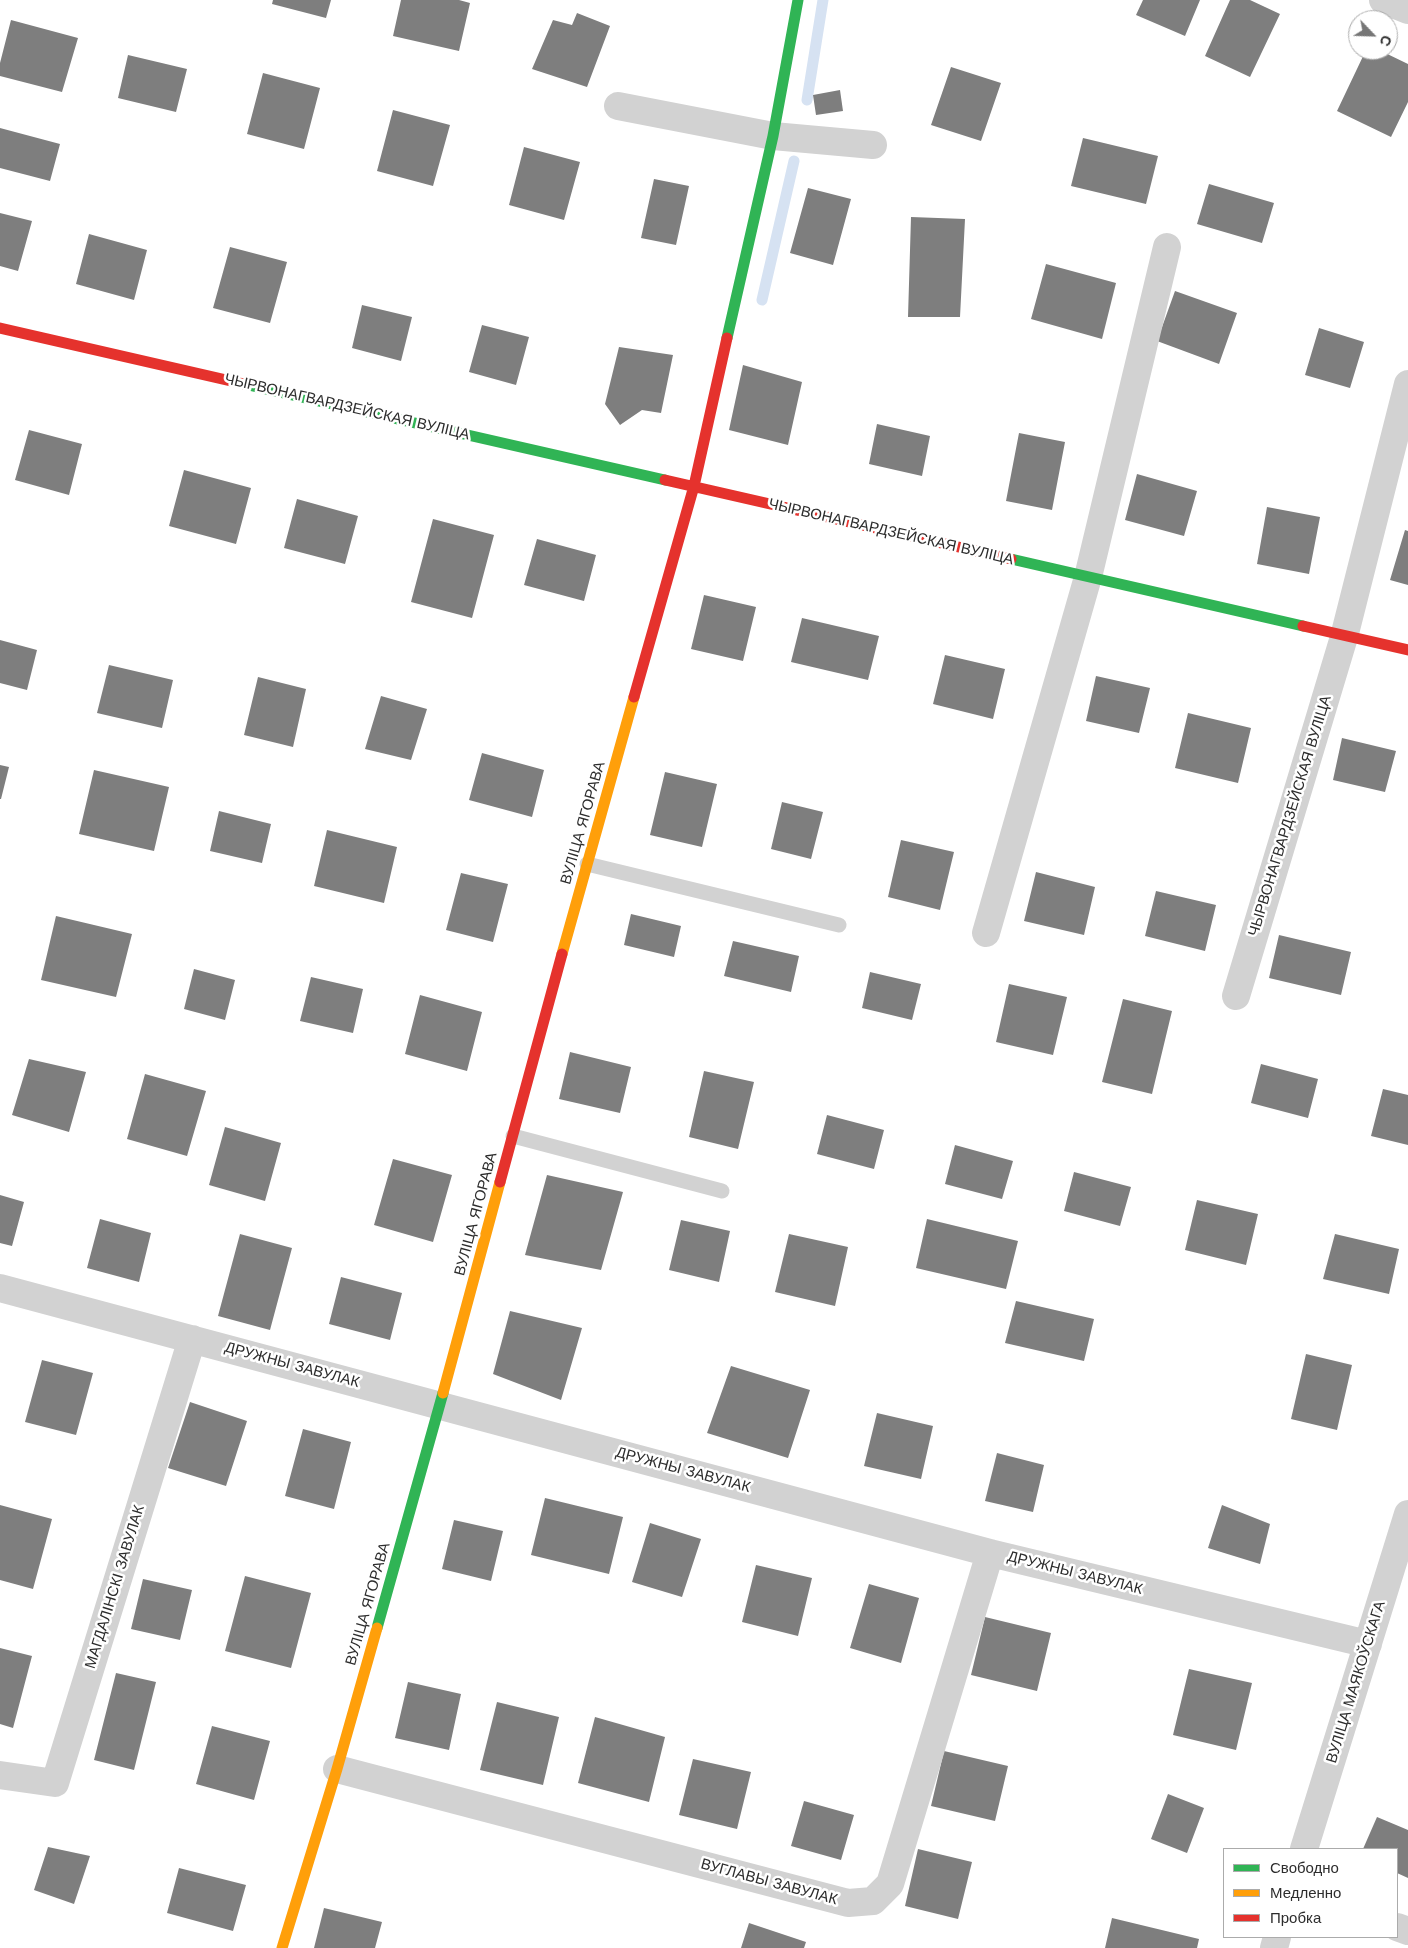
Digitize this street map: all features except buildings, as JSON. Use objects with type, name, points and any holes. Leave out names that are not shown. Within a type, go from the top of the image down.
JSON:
[{"type":"street","points":[[694,486],[773,136],[798,0]]},
{"type":"street","points":[[1383,0],[1408,10]]},
{"type":"street","points":[[618,106],[773,136],[873,145]]},
{"type":"street","points":[[986,933],[1088,577],[1168,246]]},
{"type":"street","name":"ЧЫРВОНАГВАРДЗЕЙСКАЯ ВУЛІЦА","points":[[0,328],[1408,650]]},
{"type":"street","name":"ЧЫРВОНАГВАРДЗЕЙСКАЯ ВУЛІЦА","points":[[1236,996],[1344,636],[1408,384]]},
{"type":"street","name":"ВУЛІЦА ЯГОРАВА","points":[[282,1948],[337,1769],[440,1404],[587,864],[694,486]]},
{"type":"street","name":"ДРУЖНЫ ЗАВУЛАК","points":[[0,1288],[440,1404],[990,1553],[1368,1644]]},
{"type":"street","name":"МАГДАЛІНСКІ ЗАВУЛАК","points":[[0,1775],[55,1783],[192,1339]]},
{"type":"street","name":"ВУЛІЦА МАЯКОЎСКАГА","points":[[1304,1848],[1368,1644],[1404,1545],[1408,1514]]},
{"type":"street","name":"ВУГЛАВЫ ЗАВУЛАК","points":[[337,1769],[848,1903],[873,1901],[890,1884],[990,1553]]},
{"type":"lane","points":[[587,864],[839,925]]},
{"type":"lane","points":[[513,1136],[722,1190]]},
{"type":"waterway","points":[[807,100],[823,0]]},
{"type":"waterway","points":[[762,300],[794,161]]},
{"type":"traffic: fast","points":[[727,338],[773,136],[798,0]]},
{"type":"traffic: fast","points":[[244,384],[665,480]]},
{"type":"traffic: fast","points":[[1011,559],[1303,626]]},
{"type":"traffic: fast","points":[[377,1628],[443,1393]]},
{"type":"traffic: slow","points":[[562,954],[634,697]]},
{"type":"traffic: slow","points":[[443,1393],[500,1182]]},
{"type":"traffic: slow","points":[[282,1948],[337,1769],[377,1628]]},
{"type":"traffic: jam","points":[[0,328],[244,384]]},
{"type":"traffic: jam","points":[[634,697],[694,486],[727,338]]},
{"type":"traffic: jam","points":[[665,480],[1011,559]]},
{"type":"traffic: jam","points":[[1303,626],[1408,650]]},
{"type":"traffic: jam","points":[[500,1182],[562,954]]}]
